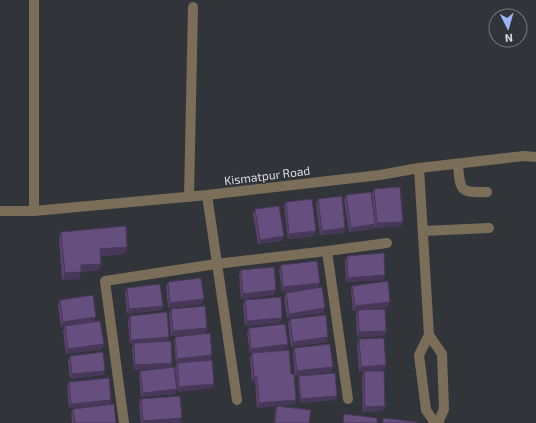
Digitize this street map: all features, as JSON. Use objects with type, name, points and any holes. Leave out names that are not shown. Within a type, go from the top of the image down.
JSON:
[{"type":"street","points":[[34,0],[34,211]]},
{"type":"street","points":[[189,197],[193,8]]},
{"type":"street","name":"Kismatpur Road","points":[[0,211],[34,211],[189,197],[380,175],[419,168],[524,156],[536,157]]},
{"type":"street","points":[[458,164],[460,185],[464,190],[472,192],[488,192]]},
{"type":"street","points":[[419,168],[429,335],[419,355],[426,410],[434,423]]},
{"type":"street","points":[[206,195],[237,400]]},
{"type":"street","points":[[423,231],[489,228]]},
{"type":"street","points":[[124,423],[106,281],[216,264],[327,252],[387,243]]},
{"type":"street","points":[[327,252],[348,399]]},
{"type":"street","points":[[429,335],[442,354],[444,409],[438,423]]},
{"type":"building","points":[[400,187],[403,222],[377,223],[374,189]]},
{"type":"building","points":[[371,192],[375,224],[351,228],[346,195]]},
{"type":"building","points":[[342,196],[345,228],[322,231],[318,199]]},
{"type":"building","points":[[312,199],[316,231],[289,234],[286,202]]},
{"type":"building","points":[[279,206],[284,236],[260,240],[255,209]]},
{"type":"building","points":[[126,226],[127,247],[100,249],[101,264],[81,265],[81,272],[65,273],[61,232]]},
{"type":"building","points":[[384,253],[385,275],[348,278],[347,256]]},
{"type":"building","points":[[317,261],[320,283],[283,287],[281,265]]},
{"type":"building","points":[[274,267],[276,290],[243,294],[241,270]]},
{"type":"building","points":[[201,278],[204,299],[170,303],[168,282]]},
{"type":"building","points":[[388,281],[390,302],[355,306],[352,286]]},
{"type":"building","points":[[160,284],[163,306],[129,309],[127,288]]},
{"type":"building","points":[[322,287],[325,308],[289,314],[286,293]]},
{"type":"building","points":[[93,295],[96,317],[63,322],[60,300]]},
{"type":"building","points":[[281,297],[282,318],[247,321],[245,300]]},
{"type":"building","points":[[205,306],[207,328],[173,331],[171,309]]},
{"type":"building","points":[[385,309],[386,331],[359,332],[358,310]]},
{"type":"building","points":[[167,312],[169,337],[131,340],[130,316]]},
{"type":"building","points":[[326,315],[328,337],[293,342],[290,319]]},
{"type":"building","points":[[100,321],[104,344],[68,349],[65,326]]},
{"type":"building","points":[[285,324],[288,344],[251,349],[249,328]]},
{"type":"building","points":[[210,333],[212,355],[177,359],[175,337]]},
{"type":"building","points":[[384,338],[386,365],[361,367],[359,339]]},
{"type":"building","points":[[171,341],[172,363],[135,365],[134,343]]},
{"type":"building","points":[[330,344],[333,367],[297,371],[294,348]]},
{"type":"building","points":[[289,350],[291,374],[294,374],[296,400],[259,403],[257,377],[254,377],[252,353]]},
{"type":"building","points":[[103,352],[105,371],[72,374],[70,356]]},
{"type":"building","points":[[212,360],[214,384],[179,387],[177,363]]},
{"type":"building","points":[[174,367],[177,389],[143,393],[140,371]]},
{"type":"building","points":[[364,371],[384,371],[385,406],[365,407]]},
{"type":"building","points":[[335,373],[337,396],[301,399],[299,376]]},
{"type":"building","points":[[109,378],[111,400],[71,404],[69,382]]},
{"type":"building","points":[[180,396],[182,418],[143,421],[141,399]]},
{"type":"building","points":[[114,404],[116,423],[75,423],[73,409]]},
{"type":"building","points":[[277,406],[311,410],[309,423],[275,423]]},
{"type":"building","points":[[344,414],[377,418],[377,423],[343,423]]},
{"type":"building","points":[[383,418],[417,422],[417,423],[383,423]]}]
